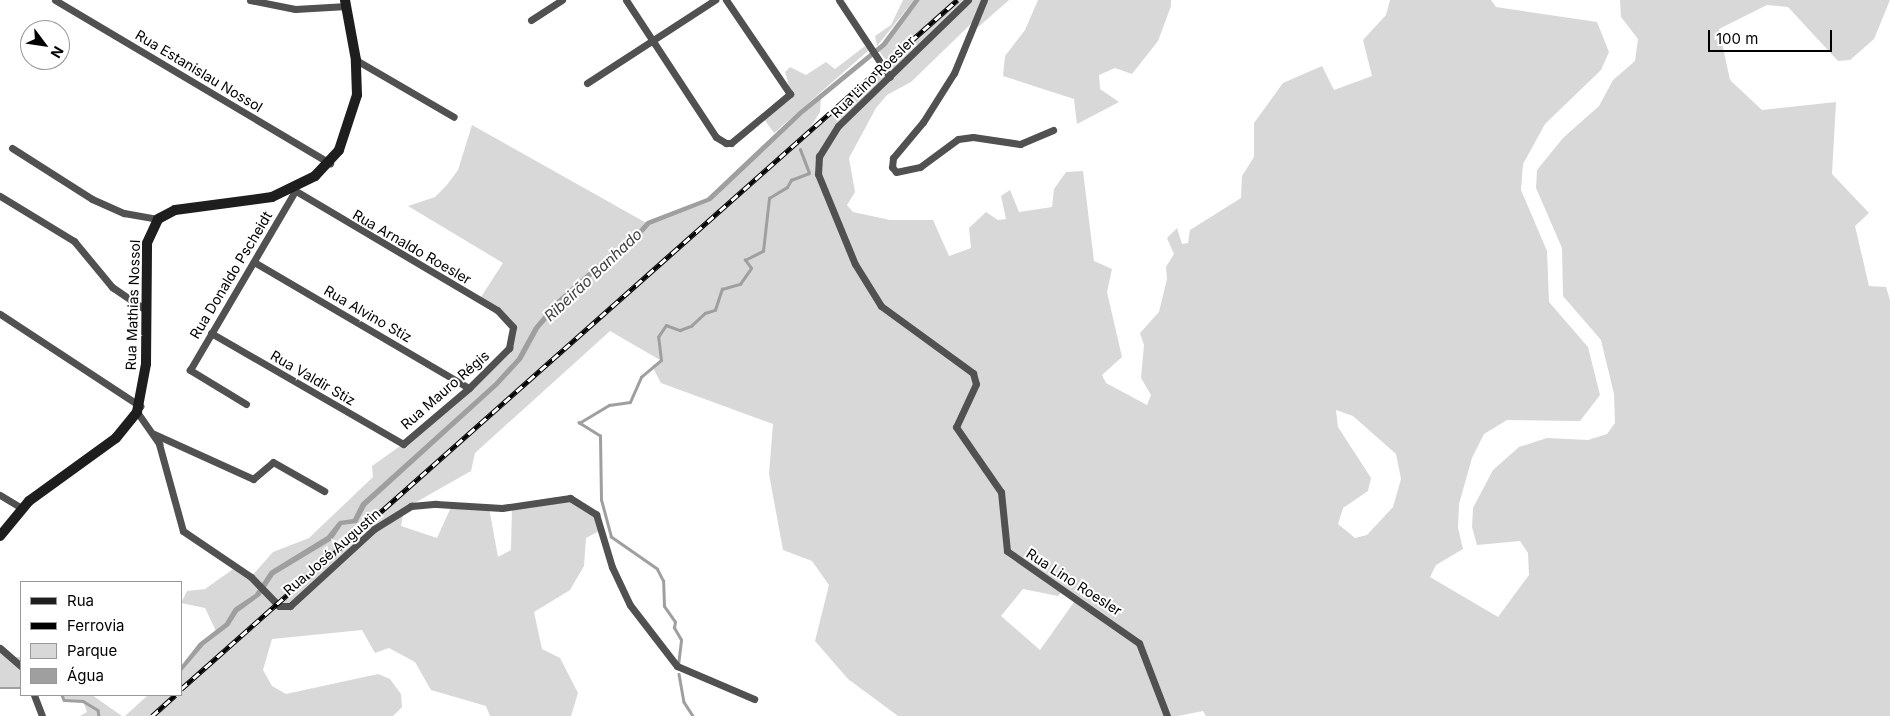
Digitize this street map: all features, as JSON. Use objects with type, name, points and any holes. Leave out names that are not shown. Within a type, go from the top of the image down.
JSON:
[{"type":"street","name":"Rua Estanislau Nossol","points":[[55,0],[330,163]]},
{"type":"street","points":[[12,148],[92,199],[124,213],[158,219],[175,210],[250,202],[293,191],[330,163],[346,136],[355,107],[356,60],[346,3],[295,9],[250,0]]},
{"type":"street","points":[[531,20],[562,0]]},
{"type":"street","points":[[626,0],[716,137],[726,143],[731,143],[790,94],[726,0]]},
{"type":"street","points":[[587,83],[715,0]]},
{"type":"street","points":[[839,0],[890,77]]},
{"type":"street","name":"Rua Lino Roesler","points":[[968,0],[838,126],[820,156],[818,174],[846,244],[881,306],[973,373],[976,384],[956,427],[1001,492],[1007,551],[1139,643],[1167,716]]},
{"type":"street","points":[[984,0],[954,73],[923,122],[893,158],[892,167],[896,172],[920,167],[958,139],[973,137],[1020,144],[1053,130]]},
{"type":"street","points":[[356,60],[454,117]]},
{"type":"street","name":"Rua Donaldo Pscheidt","points":[[246,404],[190,370],[254,262],[293,191]]},
{"type":"street","name":"Rua Arnaldo Roesler","points":[[293,191],[497,310],[513,327]]},
{"type":"street","points":[[0,196],[74,241],[112,287],[147,311]]},
{"type":"street","name":"Rua Mathias Nossol","points":[[139,409],[147,311],[147,243],[158,219]]},
{"type":"street","name":"Rua Alvino Stiz","points":[[254,262],[469,388]]},
{"type":"street","name":"Rua José Augustin","points":[[0,314],[139,409],[154,434],[183,531],[257,582],[267,590],[279,606],[290,606],[374,529],[411,506],[436,504],[502,508],[570,498],[596,514],[612,567],[630,605],[677,666],[754,699]]},
{"type":"street","name":"Rua Mauro Régis","points":[[402,444],[469,388],[504,355],[513,340],[513,327]]},
{"type":"street","name":"Rua Valdir Stiz","points":[[211,333],[402,444]]},
{"type":"street","points":[[0,536],[22,508],[116,438],[139,409]]},
{"type":"street","points":[[154,434],[253,479],[273,462],[324,491]]},
{"type":"street","points":[[0,495],[22,508]]},
{"type":"street","points":[[0,648],[20,665]]},
{"type":"street","points":[[34,696],[42,716]]},
{"type":"green space","points":[[903,0],[914,0],[877,46],[875,36],[891,25]]},
{"type":"green space","points":[[920,0],[1009,0],[968,36],[975,20],[911,82],[887,95],[876,108],[849,158],[855,192],[847,205],[853,212],[890,220],[933,220],[949,256],[971,248],[969,228],[986,212],[998,220],[1006,219],[1001,196],[1010,190],[1019,212],[1052,207],[1054,189],[1066,172],[1083,171],[1094,261],[1112,269],[1107,292],[1122,357],[1102,375],[1106,383],[1147,405],[1151,395],[1141,378],[1144,345],[1140,333],[1159,312],[1167,279],[1166,267],[1174,254],[1167,238],[1177,228],[1182,244],[1188,243],[1190,230],[1241,198],[1242,176],[1254,157],[1254,123],[1283,83],[1322,66],[1334,90],[1372,76],[1363,40],[1386,15],[1390,0],[1491,0],[1496,7],[1597,22],[1609,52],[1601,70],[1545,124],[1523,164],[1521,190],[1547,251],[1549,302],[1588,347],[1600,395],[1580,421],[1507,420],[1484,434],[1472,458],[1459,504],[1458,528],[1463,549],[1436,565],[1430,577],[1498,617],[1529,575],[1528,553],[1520,541],[1477,545],[1472,527],[1473,508],[1493,470],[1519,447],[1547,438],[1588,440],[1607,434],[1615,423],[1614,394],[1601,340],[1563,296],[1562,248],[1536,188],[1537,170],[1563,138],[1599,106],[1613,80],[1635,61],[1638,39],[1621,17],[1620,0],[1890,0],[1874,39],[1850,60],[1838,61],[1788,7],[1767,5],[1719,29],[1730,80],[1762,110],[1836,102],[1832,174],[1869,213],[1855,226],[1869,286],[1886,287],[1890,300],[1890,716],[1206,716],[1203,711],[1178,716],[898,716],[848,679],[815,641],[829,585],[812,561],[783,550],[769,474],[773,424],[661,383],[652,366],[660,360],[610,331],[475,453],[471,471],[404,509],[401,526],[437,538],[452,505],[489,508],[498,557],[511,550],[512,507],[556,497],[588,506],[601,530],[586,538],[584,566],[570,590],[534,612],[542,649],[560,658],[578,693],[571,716],[490,716],[486,706],[431,690],[415,662],[389,648],[375,653],[362,630],[272,639],[263,670],[272,686],[286,694],[378,674],[390,679],[401,694],[402,707],[393,716],[125,716],[147,696],[182,696],[182,668],[216,631],[205,608],[182,603],[187,591],[205,589],[236,567],[251,577],[273,552],[309,538],[373,477],[372,466],[403,444],[504,355],[513,327],[479,300],[503,263],[408,206],[435,197],[446,186],[458,170],[472,125],[650,225],[711,201],[728,181],[821,98],[820,112],[803,139],[936,19],[886,60],[879,51]],"holes":[[[1336,410],[1353,416],[1396,454],[1401,479],[1393,507],[1367,535],[1355,538],[1338,524],[1343,508],[1368,491],[1371,478],[1338,427]],[[1023,589],[1058,596],[1064,589],[1077,598],[1040,650],[1001,616]]]},
{"type":"green space","points":[[1038,0],[1171,0],[1171,6],[1158,41],[1132,74],[1115,68],[1099,75],[1100,89],[1119,102],[1077,124],[1074,99],[1003,76],[1005,56],[1025,30]]},
{"type":"green space","points":[[865,46],[869,50],[774,133],[764,119],[792,96],[785,72],[790,67],[806,75],[826,62],[835,69]]},
{"type":"green space","points":[[0,648],[15,657],[20,657],[20,688],[0,688]]},
{"type":"green space","points":[[62,696],[93,696],[122,716],[80,716],[87,712],[83,701],[64,700]]},
{"type":"water","name":"Ribeirão Banhado","points":[[914,0],[920,0],[886,46],[803,114],[711,201],[650,225],[630,247],[614,256],[560,305],[539,329],[522,360],[498,386],[366,506],[357,523],[342,525],[332,540],[274,575],[260,596],[238,612],[229,626],[204,645],[182,671],[182,665],[199,643],[225,623],[234,608],[255,594],[270,571],[327,536],[339,521],[353,519],[361,503],[494,383],[517,358],[534,327],[555,302],[610,253],[626,244],[647,221],[707,198],[799,111],[882,43]]},
{"type":"waterway","points":[[678,665],[681,640],[674,628],[675,622],[664,606],[663,581],[657,569],[611,537],[601,500],[600,436],[579,423],[609,405],[630,402],[641,377],[661,360],[658,337],[666,325],[680,330],[691,326],[705,313],[715,310],[722,289],[740,284],[751,268],[745,260],[763,251],[769,198],[787,187],[791,180],[809,173],[800,150]]},
{"type":"waterway","points":[[679,674],[684,702],[693,716]]},
{"type":"waterway","points":[[0,688],[20,688]]},
{"type":"waterway","points":[[62,696],[64,700],[83,701],[98,710],[99,716]]},
{"type":"railway","points":[[182,688],[957,0]]},
{"type":"railway","points":[[152,716],[174,696]]}]
